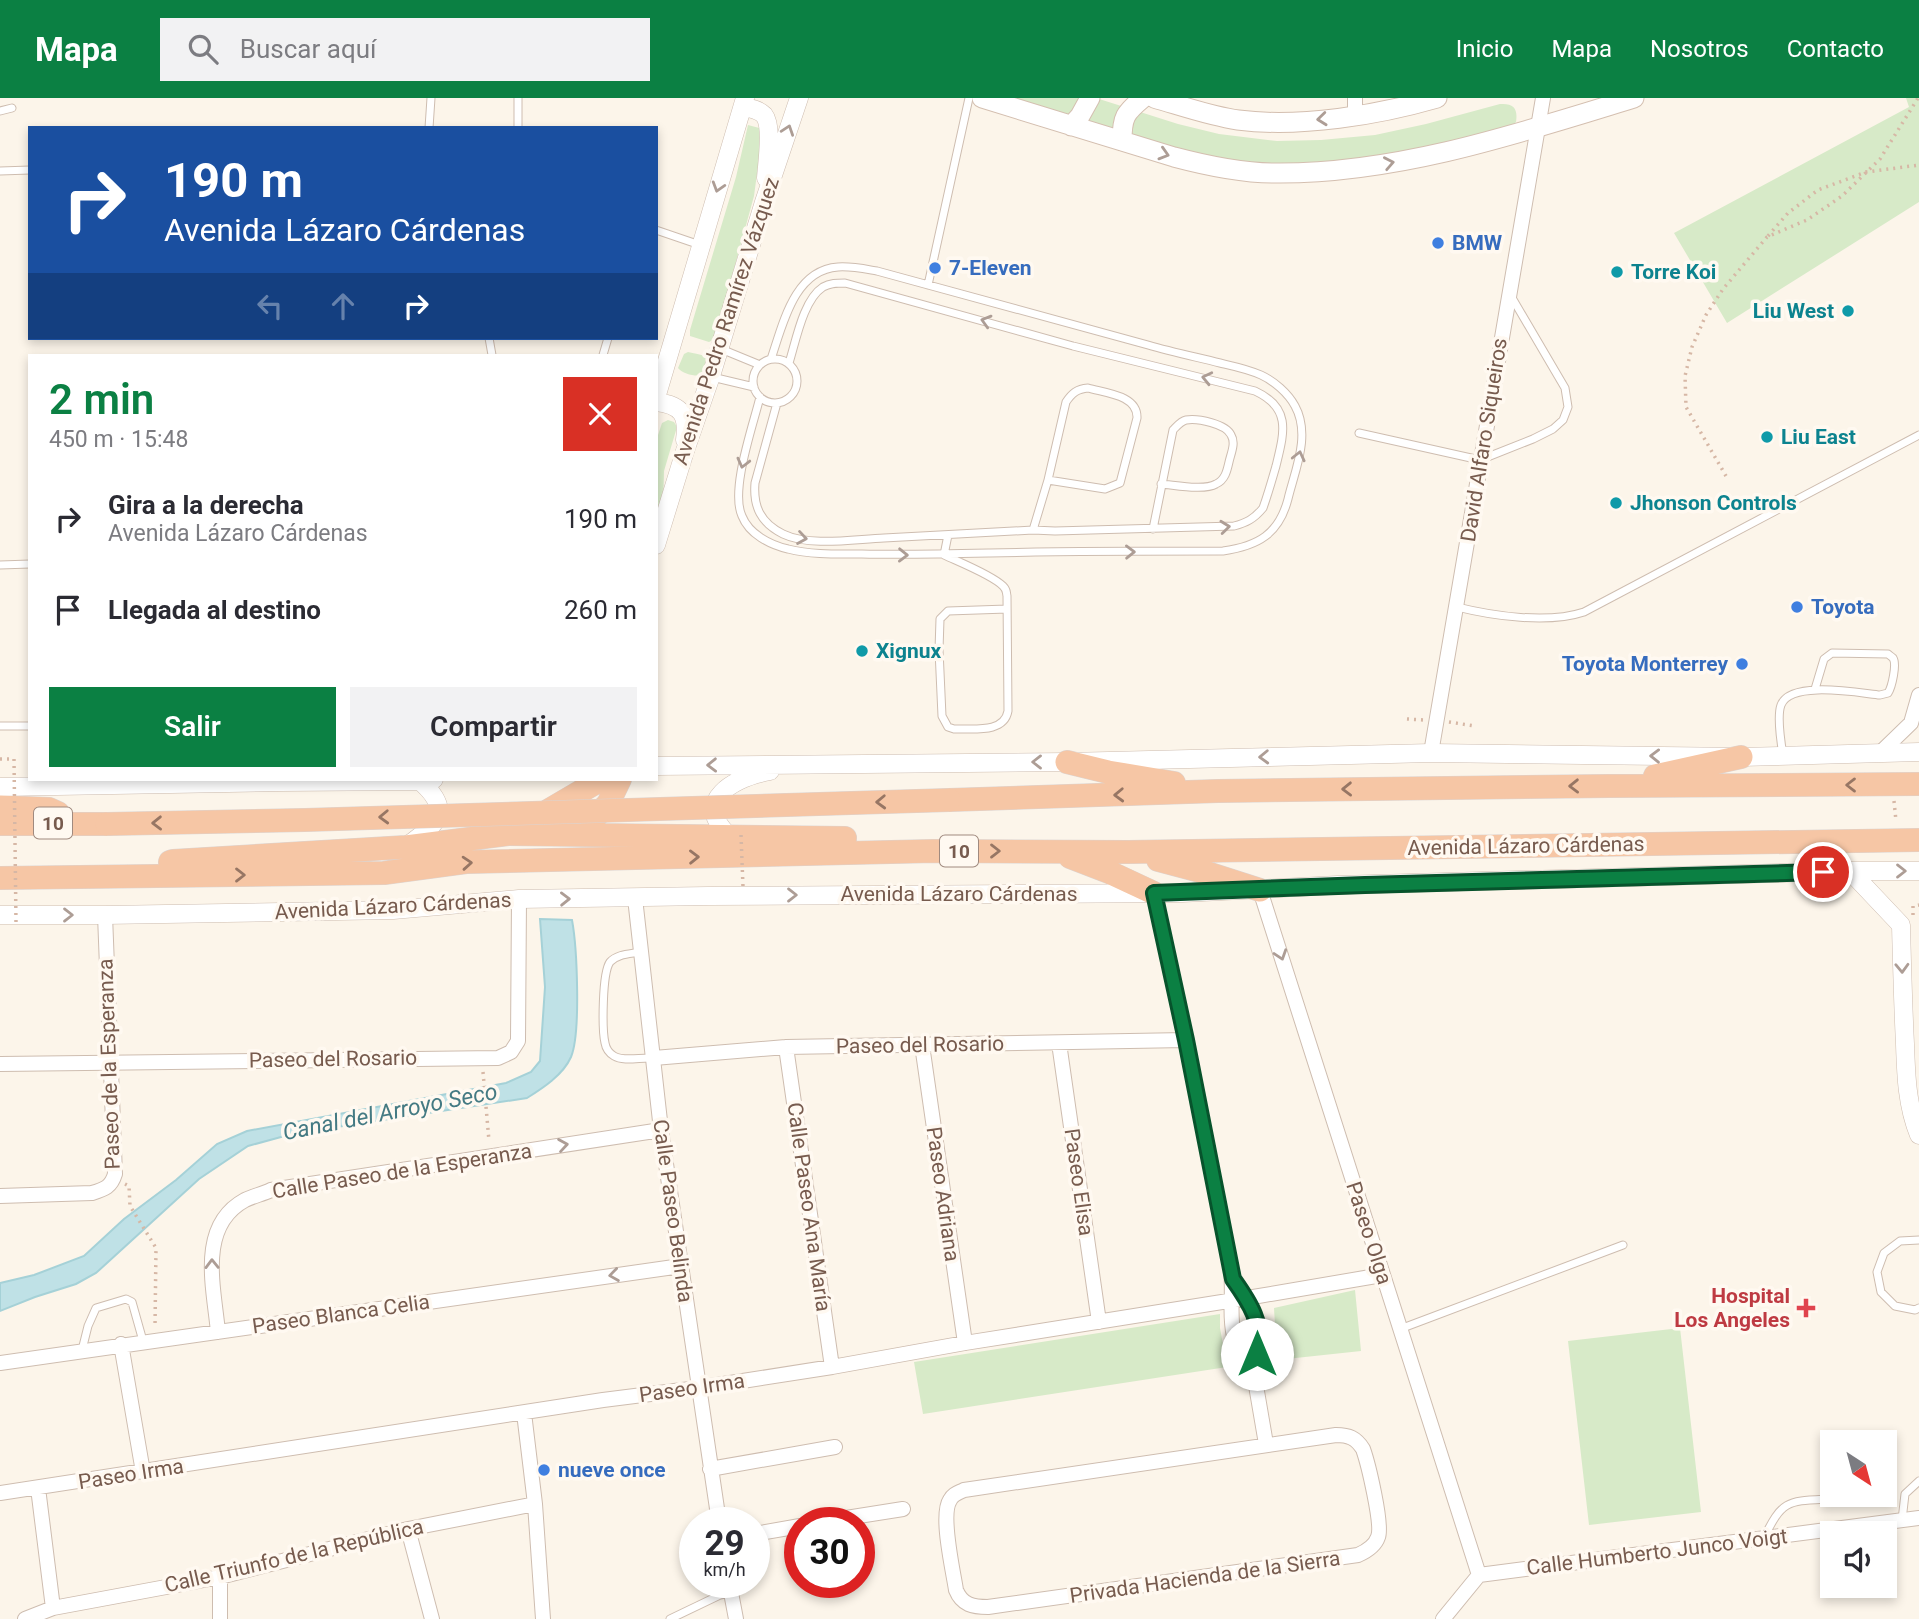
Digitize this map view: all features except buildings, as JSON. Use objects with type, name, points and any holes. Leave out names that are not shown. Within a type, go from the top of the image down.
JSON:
[{"type":"highway","points":[[1609,786],[1741,757]]},
{"type":"highway","points":[[1067,762],[1218,791]]},
{"type":"highway","points":[[572,835],[608,804],[619,781]]},
{"type":"highway","points":[[508,834],[590,782],[608,804],[648,835]]},
{"type":"highway","name":"10","points":[[0,824],[107,824],[1218,791],[1919,785]]},
{"type":"highway","points":[[0,807],[48,809],[81,823]]},
{"type":"highway","points":[[149,875],[173,861],[406,847],[508,834],[885,838],[934,850]]},
{"type":"highway","name":"Avenida Lázaro Cárdenas","points":[[0,878],[384,873],[466,862],[934,850],[1128,852],[1909,840]]},
{"type":"highway","points":[[1054,851],[1110,872],[1154,893]]},
{"type":"highway","points":[[1128,852],[1260,890]]},
{"type":"main road","points":[[982,98],[1203,164],[1279,174],[1383,165],[1538,128],[1634,98]]},
{"type":"main road","points":[[1071,126],[1090,98]]},
{"type":"main road","points":[[1122,141],[1124,116],[1143,98]]},
{"type":"main road","points":[[1154,98],[1209,115],[1239,120],[1306,121],[1355,107],[1426,100]]},
{"type":"street","name":"Avenida Pedro Ramírez Vázquez","points":[[658,538],[799,98]]},
{"type":"street","name":"David Alfaro Siqueiros","points":[[1431,753],[1543,98]]},
{"type":"street","name":"Avenida Pedro Ramírez Vázquez","points":[[658,393],[744,102]]},
{"type":"street","points":[[744,102],[763,114],[768,123],[764,202]]},
{"type":"street","points":[[658,401],[673,406],[686,422],[684,451]]},
{"type":"street","points":[[1880,753],[1911,723],[1919,695]]},
{"type":"street","points":[[658,766],[1067,762],[1431,753],[1741,757],[1919,752]]},
{"type":"street","points":[[736,836],[720,826],[715,812],[717,797],[743,778],[800,764]]},
{"type":"street","points":[[0,787],[29,783],[351,781]]},
{"type":"street","points":[[406,847],[433,826],[438,816],[436,800],[424,781]]},
{"type":"street","points":[[1850,871],[1910,925],[1906,1066],[1908,1094],[1919,1135]]},
{"type":"street","name":"Avenida Lázaro Cárdenas","points":[[8,919],[393,910],[519,899],[1154,893],[1352,885],[1919,871]]},
{"type":"street","name":"Paseo Olga","points":[[1260,890],[1479,1575]]},
{"type":"street","points":[[1154,893],[1233,1279],[1234,1336],[1237,1346],[1253,1368]]},
{"type":"street","name":"Calle Paseo Belinda","points":[[635,898],[661,1130],[716,1507]]},
{"type":"street","name":"Paseo del Rosario","points":[[0,1064],[498,1058],[511,1052],[518,1041],[519,899]]},
{"type":"street","name":"Paseo de la Esperanza","points":[[0,1196],[92,1193],[112,1183],[115,1174],[105,915]]},
{"type":"street","name":"Paseo del Rosario","points":[[654,1058],[786,1047],[1186,1040]]},
{"type":"street","name":"Paseo Elisa","points":[[1059,1043],[1098,1322]]},
{"type":"street","name":"Paseo Adriana","points":[[922,1045],[965,1343]]},
{"type":"street","name":"Calle Paseo Ana María","points":[[786,1047],[832,1367]]},
{"type":"street","name":"Calle Paseo de la Esperanza","points":[[218,1332],[211,1260],[213,1243],[220,1226],[244,1201],[271,1190],[661,1130]]},
{"type":"street","name":"Paseo Blanca Celia","points":[[0,1363],[681,1266]]},
{"type":"street","name":"Paseo Irma","points":[[0,1493],[832,1367],[1382,1275]]},
{"type":"street","points":[[1233,1279],[1247,1298],[1258,1322],[1259,1345],[1253,1368],[1266,1444]]},
{"type":"street","points":[[121,1344],[142,1472]]},
{"type":"street","points":[[524,1413],[535,1504],[543,1619]]},
{"type":"street","name":"Privada Hacienda de la Sierra","points":[[1336,1435],[1355,1439],[1365,1455],[1380,1525],[1378,1539],[1373,1546],[1349,1558],[988,1606],[970,1605],[959,1598],[945,1517],[949,1501],[954,1495],[976,1487],[1266,1444],[1336,1435]]},
{"type":"street","points":[[710,1469],[835,1447]]},
{"type":"street","points":[[37,1488],[53,1608]]},
{"type":"street","name":"Calle Triunfo de la República","points":[[27,1619],[53,1608],[220,1577],[408,1529],[535,1504]]},
{"type":"street","points":[[875,1513],[903,1509]]},
{"type":"street","name":"Calle Humberto Junco Voigt","points":[[1479,1575],[1919,1518]]},
{"type":"street","points":[[408,1529],[432,1619]]},
{"type":"street","points":[[1443,1619],[1479,1575]]},
{"type":"street","points":[[220,1577],[220,1619]]},
{"type":"street","points":[[732,1598],[736,1619]]},
{"type":"lane","points":[[429,126],[431,98]]},
{"type":"lane","points":[[518,98],[518,126]]},
{"type":"lane","points":[[928,285],[969,98]]},
{"type":"lane","points":[[0,111],[12,108]]},
{"type":"lane","points":[[0,171],[28,170]]},
{"type":"lane","points":[[658,231],[701,246]]},
{"type":"lane","points":[[760,397],[740,474],[738,491],[741,516],[759,536],[789,550],[813,554],[944,555],[1240,549],[1264,538],[1274,529],[1286,507],[1300,452],[1301,421],[1295,405],[1273,382],[1259,374],[877,271],[837,267],[814,275],[795,295],[771,359]]},
{"type":"lane","points":[[777,403],[755,482],[756,506],[772,528],[786,536],[822,541],[1033,530],[1234,526],[1246,523],[1263,508],[1284,433],[1283,420],[1274,403],[1266,396],[1233,384],[1073,346],[845,283],[832,283],[812,296],[789,363]]},
{"type":"lane","points":[[1359,433],[1480,460],[1553,429],[1563,420],[1568,407],[1564,388],[1509,292]]},
{"type":"lane","points":[[719,349],[760,365]]},
{"type":"lane","points":[[771,359],[783,359],[789,363],[797,376],[796,388],[788,398],[777,403],[760,397],[754,387],[753,376],[760,365],[771,359]]},
{"type":"lane","points":[[1233,384],[1235,366]]},
{"type":"lane","points":[[711,376],[754,387]]},
{"type":"lane","points":[[1033,530],[1070,395],[1088,388],[1132,403],[1138,412],[1120,483],[1105,489],[1048,480]]},
{"type":"lane","points":[[1153,528],[1161,484],[1173,430],[1186,420],[1226,427],[1231,434],[1233,446],[1224,477],[1217,484],[1201,487],[1161,484]]},
{"type":"lane","points":[[1457,607],[1538,618],[1557,618],[1584,612],[1919,435]]},
{"type":"lane","points":[[944,555],[948,535]]},
{"type":"lane","points":[[944,555],[1001,584],[1006,592],[1007,609],[1007,717],[1001,724],[989,728],[948,727],[942,716],[940,619],[948,611],[1007,609]]},
{"type":"lane","points":[[0,565],[28,564]]},
{"type":"lane","points":[[1783,756],[1780,707],[1785,698],[1815,689],[1880,695],[1888,693],[1892,688],[1893,658],[1888,654],[1832,653],[1824,659],[1815,689]]},
{"type":"lane","points":[[0,726],[28,726]]},
{"type":"lane","points":[[641,952],[615,958],[605,971],[604,1037],[607,1049],[619,1058],[654,1058]]},
{"type":"lane","points":[[1919,1240],[1900,1241],[1884,1253],[1877,1272],[1881,1292],[1895,1306],[1915,1310],[1919,1308]]},
{"type":"lane","points":[[1400,1329],[1623,1245]]},
{"type":"lane","points":[[82,1350],[96,1308],[126,1299],[132,1302],[150,1341]]},
{"type":"lane","points":[[1902,1520],[1905,1494],[1919,1481]]},
{"type":"lane","points":[[1764,1538],[1772,1520],[1783,1507],[1794,1501],[1820,1499]]},
{"type":"lane","points":[[670,1619],[714,1598]]},
{"type":"path","points":[[1767,237],[1807,220],[1842,196],[1880,159],[1918,98]]},
{"type":"path","points":[[1726,476],[1686,407],[1685,376],[1692,347],[1706,315],[1723,289],[1788,213],[1818,190],[1866,172],[1919,165]]},
{"type":"path","points":[[0,759],[13,759],[8,919]]},
{"type":"path","points":[[1891,785],[1909,840]]},
{"type":"path","points":[[736,836],[744,887]]},
{"type":"path","points":[[1913,906],[1919,905]]},
{"type":"path","points":[[483,1074],[489,1140]]},
{"type":"path","points":[[129,1186],[130,1206],[156,1248],[155,1320],[150,1341]]},
{"type":"green space","points":[[1010,98],[1096,98],[1219,134],[1277,141],[1375,135],[1500,104],[1512,106],[1516,110],[1516,122],[1511,127],[1381,159],[1275,166],[1212,159]]},
{"type":"green space","points":[[1906,98],[1919,98],[1919,202],[1727,323],[1674,233],[1909,107]]},
{"type":"green space","points":[[748,125],[763,129],[754,196],[716,335],[709,342],[690,336],[690,330],[736,177]]},
{"type":"green space","points":[[688,352],[705,358],[703,375],[696,376],[678,368],[684,354]]},
{"type":"green space","points":[[668,420],[674,422],[677,427],[664,471],[663,511],[658,525],[658,435],[662,423]]},
{"type":"green space","points":[[1355,1290],[1361,1351],[1277,1360],[1274,1308]]},
{"type":"green space","points":[[1220,1314],[1227,1367],[923,1414],[914,1362]]},
{"type":"green space","points":[[1680,1328],[1701,1512],[1589,1525],[1568,1341]]},
{"type":"water","name":"Canal del Arroyo Seco","points":[[540,919],[572,920],[577,969],[576,1029],[571,1057],[558,1075],[546,1085],[527,1098],[317,1130],[248,1146],[199,1179],[96,1273],[76,1284],[0,1311],[0,1283],[34,1275],[84,1256],[124,1219],[176,1180],[217,1144],[247,1131],[506,1083],[531,1072],[540,1061],[545,987]]},
{"type":"place","name":"BMW","points":[[1438,243]]},
{"type":"place","name":"7-Eleven","points":[[935,268]]},
{"type":"place","name":"Torre Koi","points":[[1617,272]]},
{"type":"place","name":"Liu West","points":[[1848,311]]},
{"type":"place","name":"Liu East","points":[[1767,437]]},
{"type":"place","name":"Jhonson Controls","points":[[1616,503]]},
{"type":"place","name":"Toyota","points":[[1797,607]]},
{"type":"place","name":"Xignux","points":[[862,651]]},
{"type":"place","name":"Toyota Monterrey","points":[[1742,664]]},
{"type":"place","name":"Hospital Los Angeles","points":[[1806,1308]]},
{"type":"place","name":"nueve once","points":[[544,1470]]},
{"type":"route","points":[[1257,1354],[1258,1322],[1247,1298],[1233,1279],[1154,893],[1823,872]]}]
